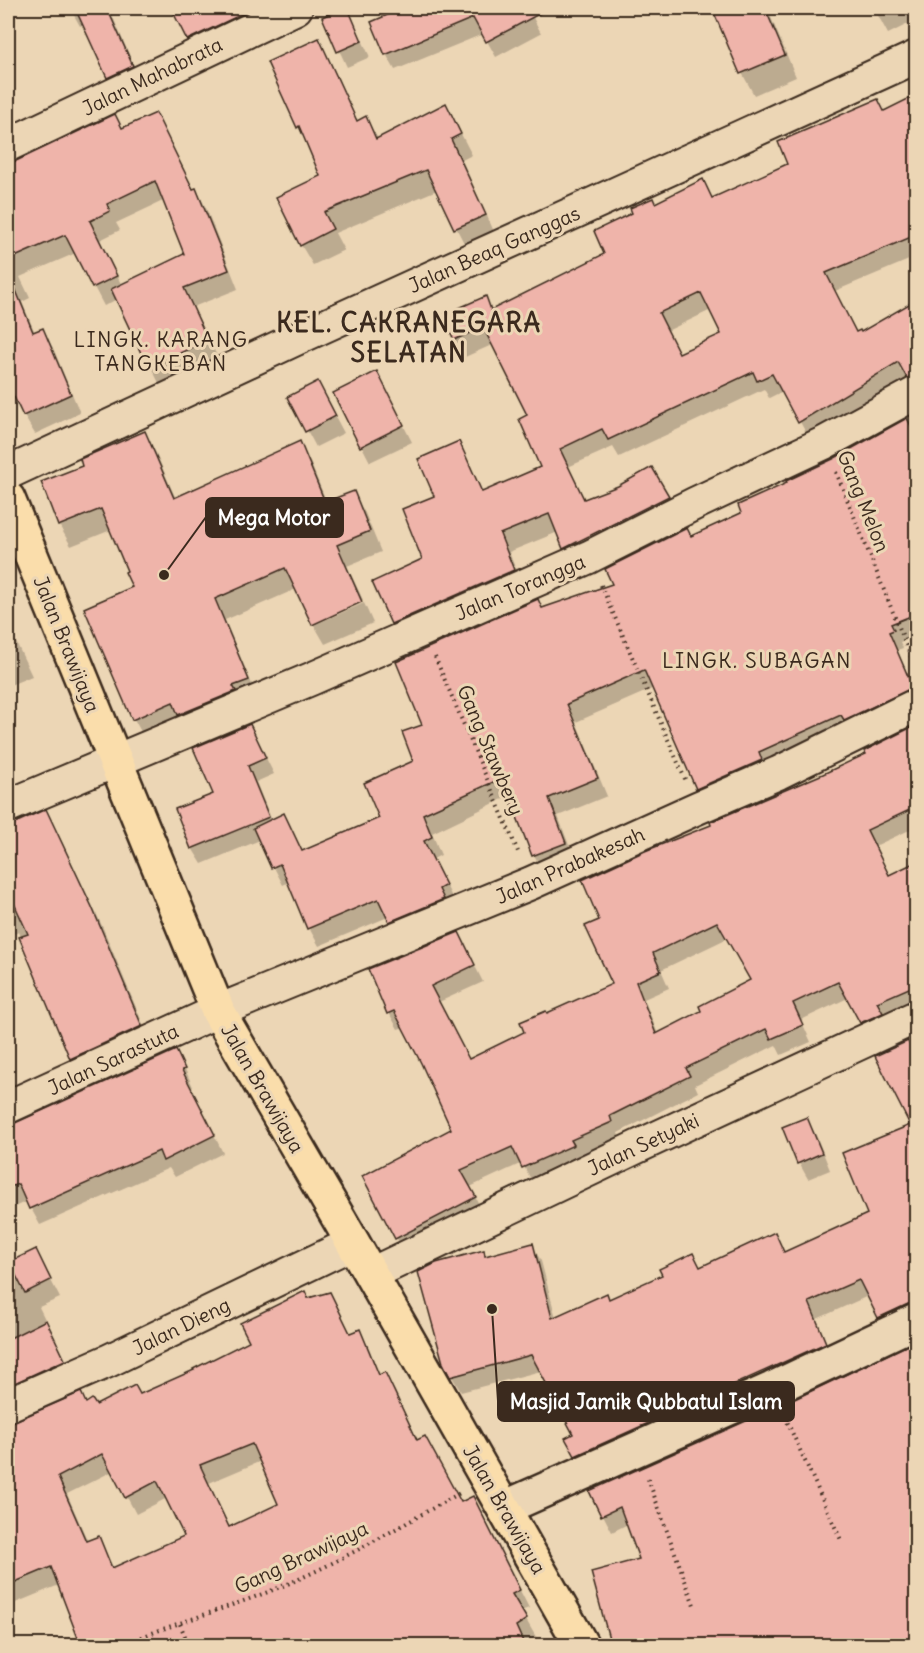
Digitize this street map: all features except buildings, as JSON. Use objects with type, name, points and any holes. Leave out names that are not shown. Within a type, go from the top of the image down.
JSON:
[{"type":"main road","name":"Jalan Brawijaya","points":[[8,499],[218,1011],[371,1274],[582,1646]]},
{"type":"street","name":"Jalan Mahabrata","points":[[8,145],[296,8]]},
{"type":"street","name":"Jalan Beaq Ganggas","points":[[8,473],[306,334],[916,57]]},
{"type":"street","name":"Jalan Torangga","points":[[8,806],[311,679],[589,557],[694,504],[824,443],[916,393]]},
{"type":"street","name":"Jalan Prabakesah","points":[[218,1011],[531,883],[778,773],[916,705]]},
{"type":"street","name":"Jalan Sarastuta","points":[[8,1107],[218,1011]]},
{"type":"street","name":"Jalan Setyaki","points":[[371,1274],[916,1017]]},
{"type":"street","name":"Jalan Dieng","points":[[8,1405],[108,1361],[353,1243]]},
{"type":"street","points":[[504,1508],[772,1389],[916,1321]]},
{"type":"path","name":"Gang Melon","points":[[824,443],[916,669]]},
{"type":"path","points":[[589,557],[697,808]]},
{"type":"path","name":"Gang Stawbery","points":[[423,629],[531,883]]},
{"type":"path","points":[[772,1389],[841,1540]]},
{"type":"path","points":[[637,1447],[694,1605]]},
{"type":"path","name":"Gang Brawijaya","points":[[119,1646],[279,1587],[352,1552],[487,1478]]},
{"type":"path","points":[[180,1624],[189,1646]]},
{"type":"place","name":"Mega Motor","points":[[164,575]]},
{"type":"place","name":"Masjid Jamik Qubbatul Islam","points":[[492,1309]]},
{"type":"district","name":"KEL. CAKRANEGARA SELATAN","points":[[409,337]]},
{"type":"district","name":"LINGK. KARANG TANGKEBAN","points":[[161,351]]},
{"type":"district","name":"LINGK. SUBAGAN","points":[[757,660]]}]
